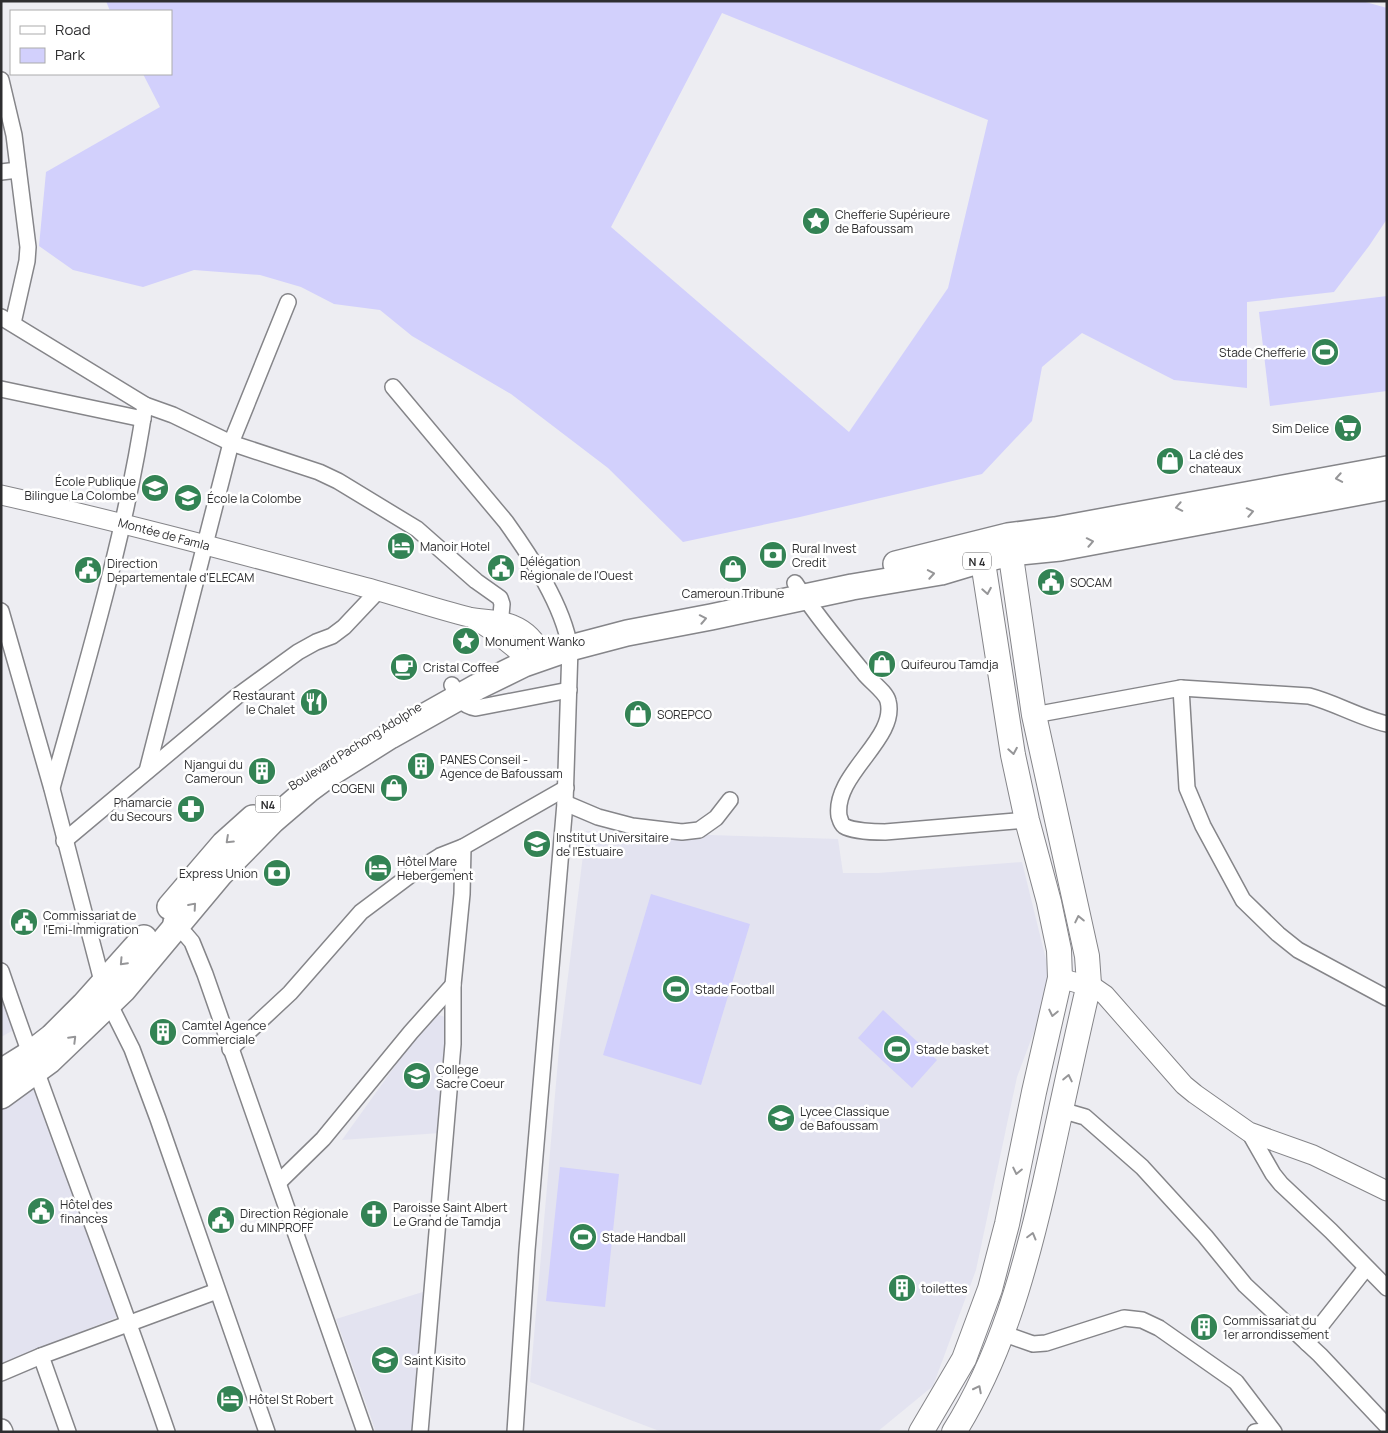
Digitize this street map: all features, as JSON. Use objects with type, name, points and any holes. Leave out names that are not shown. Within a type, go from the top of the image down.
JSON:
[{"type":"highway","name":"N 4","points":[[569,641],[682,606],[799,590],[912,561],[1009,545],[1055,530],[1387,469]]},
{"type":"highway","name":"N 4","points":[[1009,545],[1060,548],[1387,488]]},
{"type":"highway","name":"Boulevard Pachong Adolphe","points":[[33,1063],[52,1036],[106,994],[133,952],[170,920],[224,844],[288,788],[373,731],[531,654],[569,641]]},
{"type":"highway","points":[[1,1072],[33,1063]]},
{"type":"highway","points":[[1,1096],[33,1063]]},
{"type":"main road","points":[[954,1432],[989,1367],[1015,1298],[1035,1226],[1089,984],[1088,956],[1034,715],[1009,545]]},
{"type":"main road","points":[[921,1432],[964,1359],[990,1289],[1060,978],[1059,950],[1049,902],[1027,820],[1014,755],[981,551]]},
{"type":"street","points":[[1,80],[14,135],[28,254],[7,320],[144,412]]},
{"type":"street","points":[[1,172],[18,170]]},
{"type":"street","points":[[147,771],[232,443],[288,302]]},
{"type":"street","points":[[393,387],[506,522],[548,588],[569,641],[565,796],[527,1250],[515,1432]]},
{"type":"street","points":[[1,389],[173,415],[232,443],[319,472],[338,481],[417,529],[476,582],[500,598],[502,604],[501,615],[494,625]]},
{"type":"street","points":[[52,789],[94,636],[122,522],[144,412]]},
{"type":"street","name":"Montée de Famla","points":[[1,494],[122,522],[378,590],[494,625],[520,628],[531,654]]},
{"type":"street","points":[[64,840],[236,697],[298,652],[332,636],[344,627],[378,590]]},
{"type":"street","points":[[799,590],[859,668],[887,696],[889,706],[889,712],[880,736],[847,783],[838,805],[840,821],[844,826],[866,831],[885,832],[1027,820]]},
{"type":"street","points":[[1,611],[52,789],[106,994],[132,1049],[155,1110],[267,1432]]},
{"type":"street","points":[[1034,715],[1181,688],[1309,696],[1374,721],[1387,724]]},
{"type":"street","points":[[1181,688],[1187,788],[1203,826],[1243,900],[1278,934],[1298,950],[1387,998]]},
{"type":"street","points":[[455,692],[466,705],[476,708],[569,690]]},
{"type":"street","points":[[565,796],[598,817],[632,826],[682,832],[699,830],[716,818],[730,800]]},
{"type":"street","points":[[230,1049],[290,993],[361,912],[440,856],[463,847],[565,796]]},
{"type":"street","points":[[420,1432],[453,1044],[453,985],[462,894],[463,847]]},
{"type":"street","points":[[170,920],[186,935],[198,954],[365,1432]]},
{"type":"street","points":[[1,971],[33,1063],[130,1322],[167,1432]]},
{"type":"street","points":[[1060,978],[1081,984],[1089,984],[1105,994],[1184,1084],[1195,1094],[1249,1132],[1313,1155],[1387,1191]]},
{"type":"street","points":[[279,1182],[323,1139],[411,1032],[453,985]]},
{"type":"street","points":[[1061,1110],[1085,1117],[1142,1167],[1205,1236],[1245,1285],[1307,1343],[1387,1426]]},
{"type":"street","points":[[1249,1132],[1273,1174],[1281,1184],[1387,1288]]},
{"type":"street","points":[[1307,1343],[1366,1268]]},
{"type":"street","points":[[1,1373],[130,1322],[217,1291]]},
{"type":"street","points":[[1002,1333],[1033,1344],[1046,1343],[1124,1318],[1142,1320],[1159,1328],[1236,1382],[1273,1431]]},
{"type":"street","points":[[41,1356],[68,1432]]},
{"type":"street","points":[[1255,1432],[1273,1431]]},
{"type":"shaded area","name":"Lycee Classique de Bafoussam","points":[[586,831],[838,839],[843,873],[878,873],[1022,862],[1052,984],[1017,1077],[976,1270],[933,1386],[877,1432],[662,1432],[530,1382],[559,1049]]},
{"type":"shaded area","points":[[1,966],[19,1027],[1,1037]]},
{"type":"shaded area","name":"College Sacre Coeur","points":[[433,1013],[451,1019],[440,1133],[342,1140]]},
{"type":"shaded area","name":"Hôtel des finances","points":[[33,1076],[117,1317],[1,1365],[1,1104]]},
{"type":"shaded area","name":"Saint Kisito","points":[[426,1291],[415,1432],[376,1432],[336,1319]]},
{"type":"green space","points":[[106,1],[1362,1],[1387,8],[1387,219],[1334,292],[1247,302],[1247,388],[1174,380],[1082,333],[1042,367],[1032,421],[982,474],[800,517],[683,542],[608,468],[511,394],[412,336],[380,310],[334,304],[301,287],[260,275],[194,270],[143,287],[73,270],[39,246],[46,172],[160,107],[144,75],[172,75],[172,10],[110,10]],"holes":[[[722,13],[988,120],[948,288],[849,432],[611,227]]]},
{"type":"green space","name":"Stade Chefferie","points":[[1387,296],[1387,391],[1270,406],[1259,312]]},
{"type":"green space","name":"Stade Football","points":[[651,894],[750,924],[701,1085],[603,1055]]},
{"type":"green space","name":"Stade basket","points":[[883,1010],[937,1060],[912,1088],[858,1038]]},
{"type":"green space","name":"Stade Handball","points":[[560,1167],[619,1174],[605,1307],[546,1301]]},
{"type":"place","name":"Chefferie Supérieure de Bafoussam","points":[[816,221]]},
{"type":"place","name":"Stade Chefferie","points":[[1325,352]]},
{"type":"place","name":"Sim Delice","points":[[1348,428]]},
{"type":"place","name":"La clé des chateaux","points":[[1170,461]]},
{"type":"place","name":"École Publique Bilingue La Colombe","points":[[155,488]]},
{"type":"place","name":"École la Colombe","points":[[188,498]]},
{"type":"place","name":"Manoir Hotel","points":[[401,546]]},
{"type":"place","name":"Rural Invest Credit","points":[[773,555]]},
{"type":"place","name":"Délégation Régionale de l'Ouest","points":[[501,568]]},
{"type":"place","name":"Cameroun Tribune","points":[[733,569]]},
{"type":"place","name":"Direction Departementale d'ELECAM","points":[[88,570]]},
{"type":"place","name":"SOCAM","points":[[1051,582]]},
{"type":"place","name":"Monument Wanko","points":[[466,641]]},
{"type":"place","name":"Quifeurou Tamdja","points":[[882,664]]},
{"type":"place","name":"Cristal Coffee","points":[[404,667]]},
{"type":"place","name":"Restaurant le Chalet","points":[[314,702]]},
{"type":"place","name":"SOREPCO","points":[[638,714]]},
{"type":"place","name":"PANES Conseil - Agence de Bafoussam","points":[[421,766]]},
{"type":"place","name":"Njangui du Cameroun","points":[[262,771]]},
{"type":"place","name":"COGENI","points":[[394,788]]},
{"type":"place","name":"Phamarcie du Secours","points":[[191,809]]},
{"type":"place","name":"Institut Universitaire de l'Estuaire","points":[[537,844]]},
{"type":"place","name":"Hôtel Mare Hebergement","points":[[378,868]]},
{"type":"place","name":"Express Union","points":[[277,873]]},
{"type":"place","name":"Commissariat de l'Emi-Immigration","points":[[24,922]]},
{"type":"place","name":"Stade Football","points":[[676,989]]},
{"type":"place","name":"Camtel Agence Commerciale","points":[[163,1032]]},
{"type":"place","name":"Stade basket","points":[[897,1049]]},
{"type":"place","name":"College Sacre Coeur","points":[[417,1076]]},
{"type":"place","name":"Lycee Classique de Bafoussam","points":[[781,1118]]},
{"type":"place","name":"Hôtel des finances","points":[[41,1211]]},
{"type":"place","name":"Paroisse Saint Albert Le Grand de Tamdja","points":[[374,1214]]},
{"type":"place","name":"Direction Régionale du MINPROFF","points":[[221,1220]]},
{"type":"place","name":"Stade Handball","points":[[583,1237]]},
{"type":"place","name":"toilettes","points":[[902,1288]]},
{"type":"place","name":"Commissariat du 1er arrondissement","points":[[1204,1327]]},
{"type":"place","name":"Saint Kisito","points":[[385,1360]]},
{"type":"place","name":"Hôtel St Robert","points":[[230,1399]]}]
